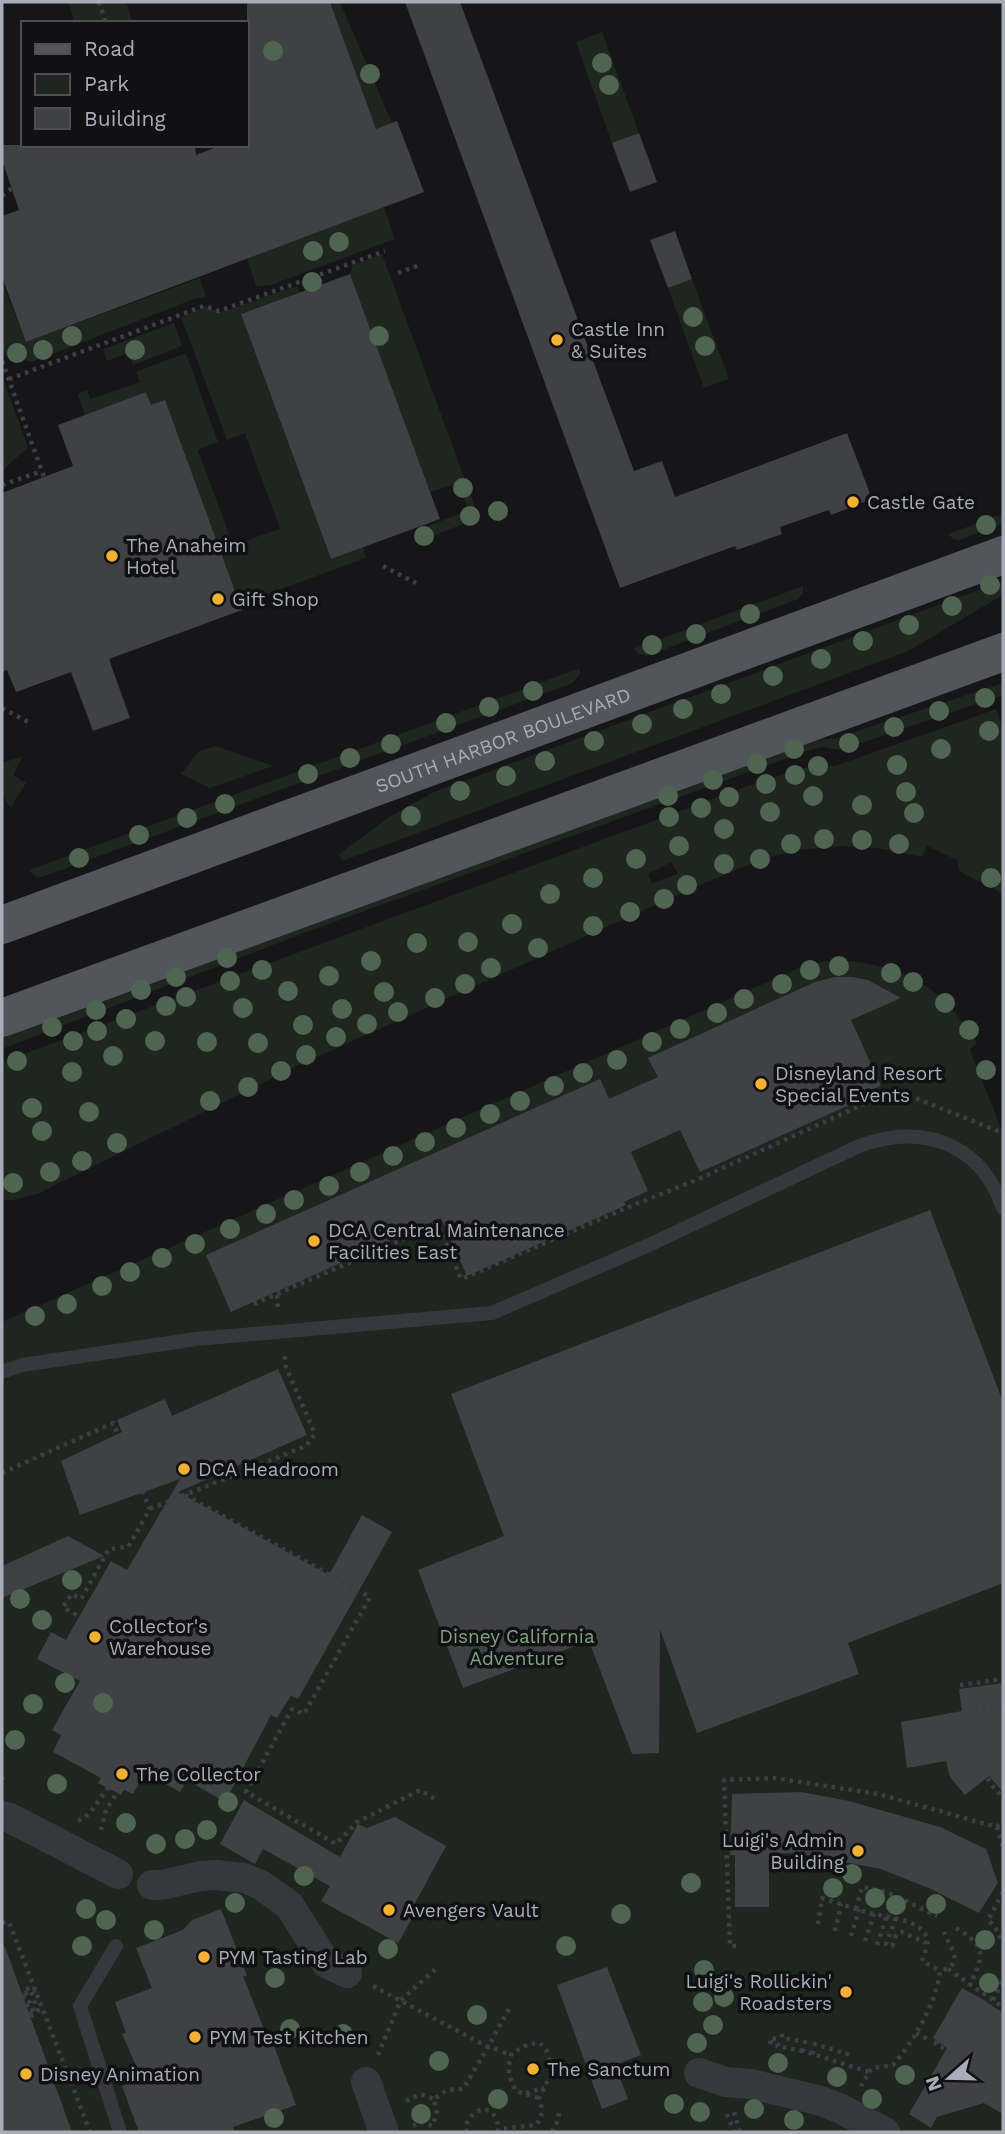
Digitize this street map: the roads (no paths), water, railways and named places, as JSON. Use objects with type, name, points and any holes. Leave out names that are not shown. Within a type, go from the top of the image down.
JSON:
[{"type":"main road","name":"SOUTH HARBOR BOULEVARD","points":[[2,925],[1003,555]]},
{"type":"main road","points":[[2,1018],[1003,652]]},
{"type":"street","points":[[2,1816],[118,1874]]},
{"type":"street","points":[[152,1885],[201,1875],[244,1878],[261,1885],[289,1905],[326,1963],[358,1979]]},
{"type":"street","points":[[699,2073],[726,2082],[751,2084],[821,2101],[885,2132]]},
{"type":"street","points":[[366,2082],[384,2132]]},
{"type":"lane","points":[[2,1372],[22,1366],[196,1339],[492,1313],[649,1245],[880,1138],[906,1135],[942,1141],[970,1156],[1000,1188],[1003,1208]]},
{"type":"lane","points":[[116,1946],[79,2006],[120,2132]]},
{"type":"place","name":"Castle Inn & Suites","points":[[557,340]]},
{"type":"place","name":"Castle Gate","points":[[853,502]]},
{"type":"place","name":"The Anaheim Hotel","points":[[112,556]]},
{"type":"place","name":"Gift Shop","points":[[218,599]]},
{"type":"place","name":"Disneyland Resort Special Events","points":[[761,1084]]},
{"type":"place","name":"DCA Central Maintenance Facilities East","points":[[314,1241]]},
{"type":"place","name":"DCA Headroom","points":[[184,1469]]},
{"type":"place","name":"Collector's Warehouse","points":[[95,1637]]},
{"type":"place","name":"The Collector","points":[[122,1774]]},
{"type":"place","name":"Luigi's Admin Building","points":[[858,1851]]},
{"type":"place","name":"Avengers Vault","points":[[389,1910]]},
{"type":"place","name":"PYM Tasting Lab","points":[[204,1957]]},
{"type":"place","name":"Luigi's Rollickin' Roadsters","points":[[846,1992]]},
{"type":"place","name":"PYM Test Kitchen","points":[[195,2037]]},
{"type":"place","name":"The Sanctum","points":[[533,2069]]},
{"type":"place","name":"Disney Animation","points":[[26,2074]]},
{"type":"park label","name":"Disney California Adventure","points":[[517,1647]]}]
